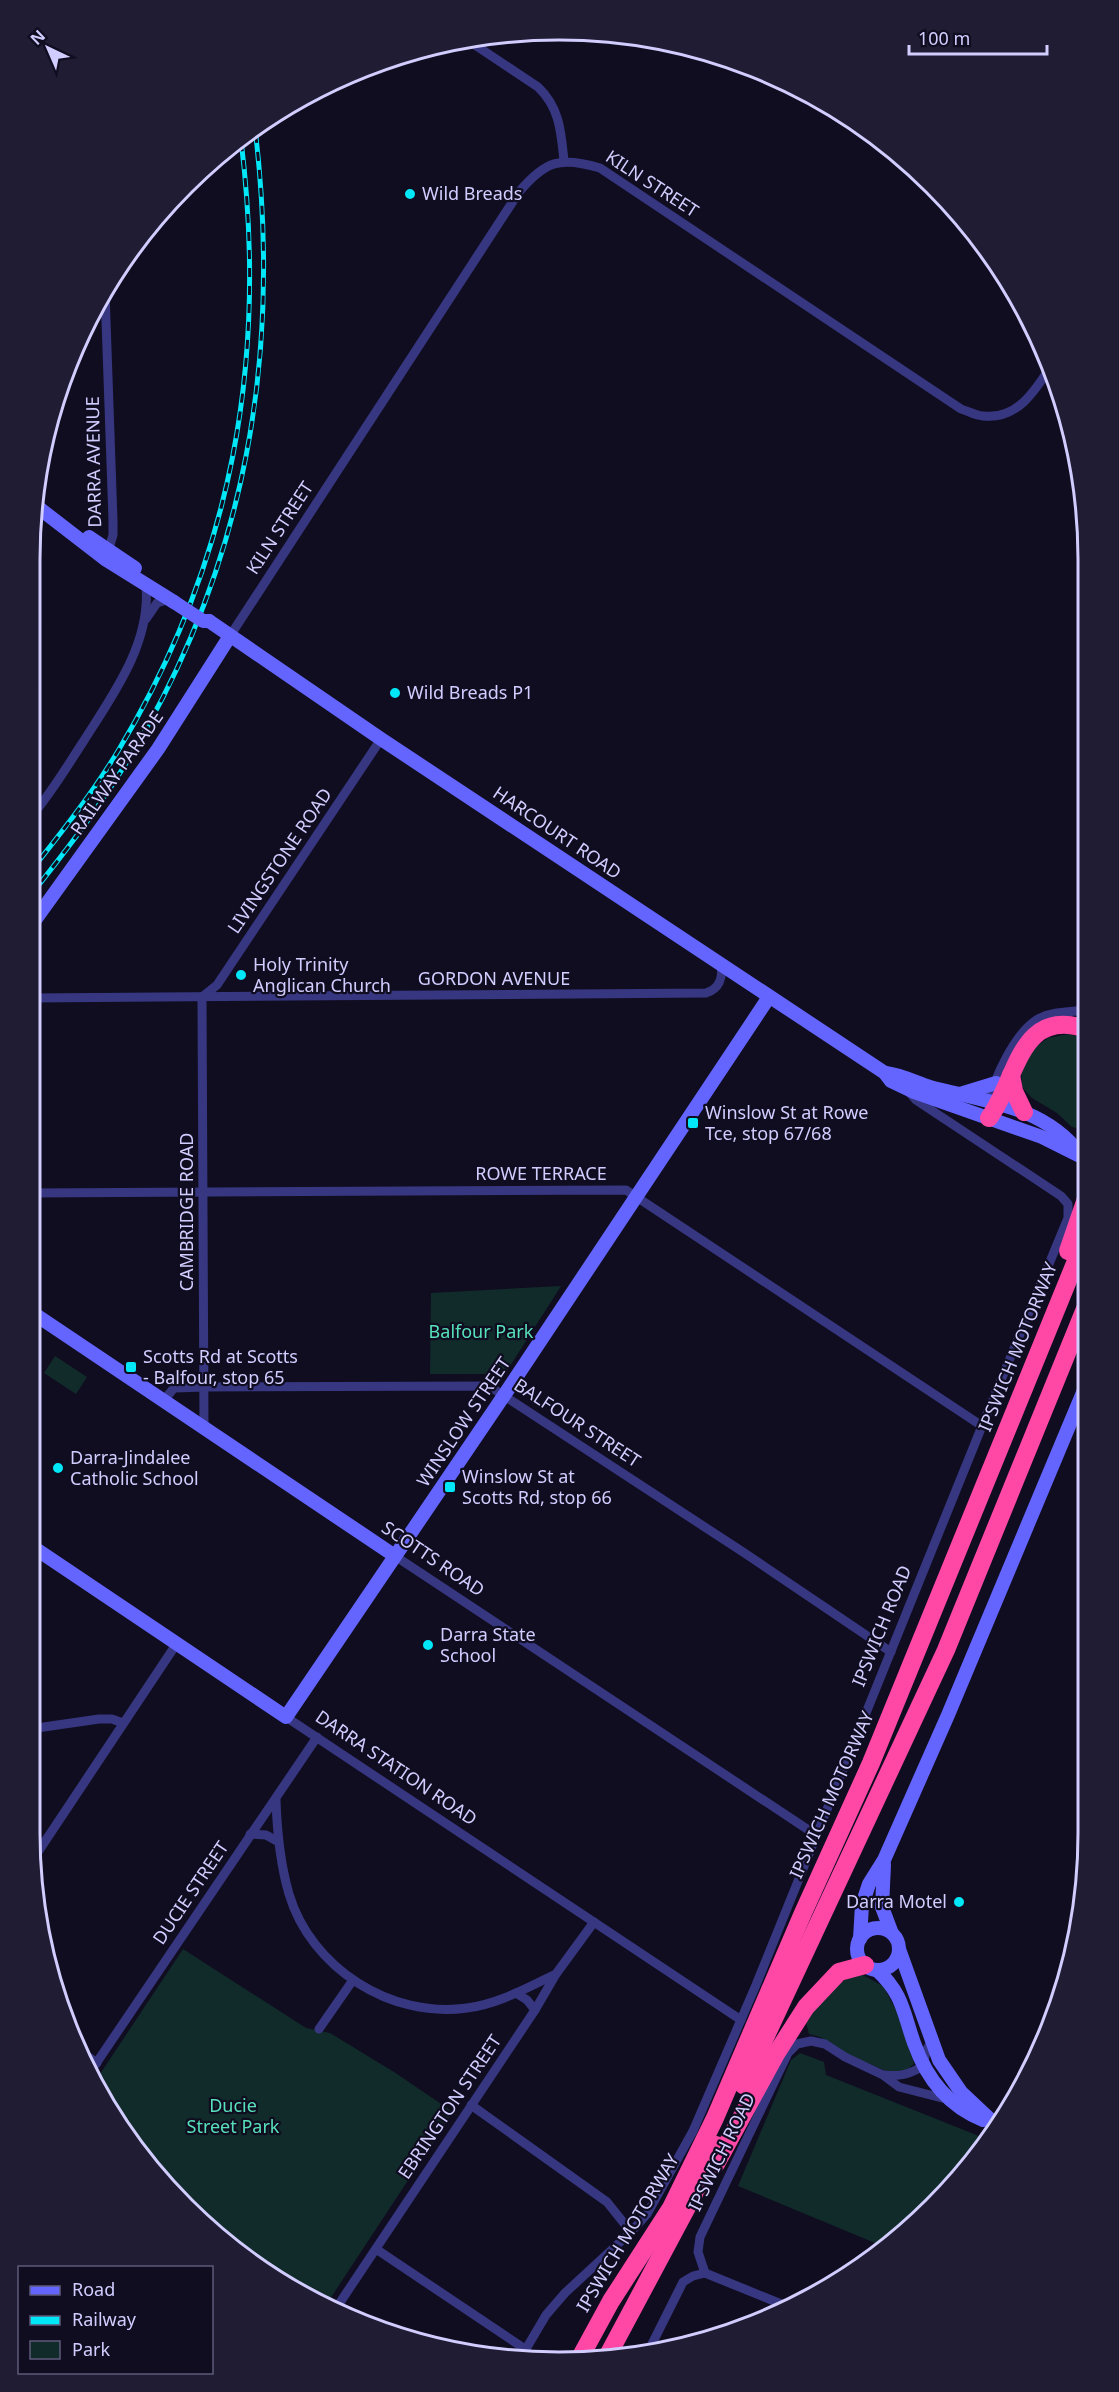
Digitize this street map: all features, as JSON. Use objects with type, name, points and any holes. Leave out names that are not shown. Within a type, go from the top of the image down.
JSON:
[{"type":"highway","points":[[992,1108],[1004,1079],[1024,1047],[1040,1032],[1063,1024],[1078,1027]]},
{"type":"highway","points":[[1004,1079],[1014,1091],[1024,1112]]},
{"type":"highway","points":[[1060,1302],[1056,1286],[1078,1222]]},
{"type":"highway","name":"IPSWICH MOTORWAY","points":[[583,2351],[611,2301],[671,2208],[715,2118],[802,1913],[871,1763],[1078,1257]]},
{"type":"highway","name":"IPSWICH MOTORWAY","points":[[612,2348],[701,2181],[758,2050],[946,1650],[1078,1326]]},
{"type":"highway","points":[[701,2181],[717,2162],[776,2054],[806,2007],[839,1972],[871,1967]]},
{"type":"main road","points":[[43,511],[58,521],[65,529],[107,554],[173,600]]},
{"type":"main road","points":[[107,554],[146,586],[173,600]]},
{"type":"main road","name":"HARCOURT ROAD","points":[[173,600],[203,621],[209,621],[381,739],[885,1073],[960,1094],[992,1108],[1078,1157]]},
{"type":"main road","name":"RAILWAY PARADE","points":[[40,913],[158,749],[230,636]]},
{"type":"main road","name":"WINSLOW STREET","points":[[286,1717],[505,1394],[769,997]]},
{"type":"main road","name":"HARCOURT ROAD","points":[[885,1073],[891,1081],[907,1089],[992,1108],[1024,1112],[1060,1131],[1078,1153]]},
{"type":"main road","points":[[960,1094],[1004,1079]]},
{"type":"main road","name":"SCOTTS ROAD","points":[[40,1318],[395,1556]]},
{"type":"main road","points":[[990,2122],[977,2118],[950,2101],[939,2090],[923,2066],[899,1995],[890,1982],[857,1953],[862,1905],[869,1884],[884,1860],[1078,1406]]},
{"type":"main road","name":"DARRA STATION ROAD","points":[[40,1552],[286,1717]]},
{"type":"main road","points":[[884,1860],[881,1886],[882,1907],[891,1931]]},
{"type":"main road","points":[[860,1938],[870,1929],[884,1928],[896,1936],[931,2042],[949,2078],[991,2120]]},
{"type":"main road","points":[[871,1967],[890,1966],[898,1955],[899,1949]]},
{"type":"street","points":[[478,47],[547,95],[559,119],[564,161]]},
{"type":"street","name":"KILN STREET","points":[[230,636],[519,192],[534,174],[564,161],[600,168],[961,409],[982,416],[1000,416],[1023,405],[1045,376]]},
{"type":"street","name":"DARRA AVENUE","points":[[106,308],[113,520],[107,554]]},
{"type":"street","points":[[40,804],[66,768],[132,658],[143,624],[147,598],[146,586]]},
{"type":"street","points":[[143,624],[157,603],[173,600]]},
{"type":"street","name":"LIVINGSTONE ROAD","points":[[202,998],[217,985],[381,739]]},
{"type":"street","name":"GORDON AVENUE","points":[[40,998],[706,993],[712,992],[719,984],[722,966]]},
{"type":"street","name":"CAMBRIDGE ROAD","points":[[202,998],[204,1427]]},
{"type":"street","points":[[1004,1079],[1013,1045],[1033,1022],[1058,1012],[1078,1011]]},
{"type":"street","name":"HARCOURT ROAD","points":[[907,1089],[916,1100],[1061,1196],[1068,1204]]},
{"type":"street","name":"ROWE TERRACE","points":[[40,1193],[626,1190],[982,1426]]},
{"type":"street","name":"IPSWICH ROAD","points":[[525,2350],[546,2314],[565,2293],[631,2232],[654,2204],[693,2131],[741,2020],[1064,1230],[1068,1218],[1068,1204]]},
{"type":"street","name":"BALFOUR STREET","points":[[164,1400],[174,1388],[489,1386],[505,1394],[891,1652]]},
{"type":"street","name":"SCOTTS ROAD","points":[[395,1556],[816,1835]]},
{"type":"street","points":[[41,1847],[177,1643]]},
{"type":"street","name":"DARRA STATION ROAD","points":[[286,1717],[741,2020]]},
{"type":"street","points":[[40,1728],[99,1719],[112,1719],[123,1723]]},
{"type":"street","name":"DUCIE STREET","points":[[96,2065],[317,1737]]},
{"type":"street","points":[[276,1800],[277,1841],[290,1896],[303,1925],[334,1964],[353,1980],[381,1996],[404,2004],[438,2009],[467,2008],[516,1993],[556,1974]]},
{"type":"street","points":[[250,1834],[266,1835],[277,1841]]},
{"type":"street","name":"EBRINGTON STREET","points":[[340,2303],[535,2010],[556,1974],[594,1922]]},
{"type":"street","points":[[319,2029],[353,1980]]},
{"type":"street","points":[[516,1993],[527,2000],[535,2010]]},
{"type":"street","name":"IPSWICH ROAD","points":[[705,2274],[698,2252],[700,2237],[788,2054],[797,2044],[811,2040],[825,2044],[845,2057],[883,2075],[899,2087],[950,2101]]},
{"type":"street","points":[[923,2066],[926,2051],[931,2042]]},
{"type":"street","name":"IPSWICH ROAD","points":[[883,2075],[896,2077],[910,2074],[923,2066]]},
{"type":"street","points":[[471,2105],[607,2202],[631,2232]]},
{"type":"street","points":[[376,2249],[520,2350]]},
{"type":"street","points":[[652,2343],[683,2282],[693,2276],[705,2274],[778,2303]]},
{"type":"green space","points":[[1068,1034],[1078,1036],[1078,1128],[1072,1127],[1057,1113],[1032,1098],[1022,1087],[1021,1070],[1030,1051],[1048,1038]]},
{"type":"green space","name":"Balfour Park","points":[[561,1286],[505,1374],[430,1374],[431,1293]]},
{"type":"green space","points":[[55,1356],[87,1377],[76,1394],[44,1373]]},
{"type":"green space","name":"Ducie Street Park","points":[[183,1949],[306,2028],[330,2033],[453,2112],[330,2298],[271,2264],[217,2223],[169,2175],[128,2121],[100,2074]]},
{"type":"green space","points":[[863,1975],[883,1986],[896,2010],[914,2064],[905,2071],[891,2073],[849,2055],[820,2037],[809,2034],[806,2022],[830,1991],[844,1980]]},
{"type":"green space","points":[[800,2053],[824,2062],[826,2075],[980,2136],[950,2175],[902,2223],[876,2243],[738,2186],[791,2060]]},
{"type":"railway","points":[[40,883],[69,846],[128,760],[169,686],[202,610],[228,533],[246,455],[258,375],[263,294],[262,212],[256,139]]},
{"type":"railway","points":[[40,859],[108,767],[157,679],[190,606],[215,531],[233,456],[244,379],[249,301],[248,221],[242,150]]},
{"type":"place","name":"Wild Breads","points":[[410,194]]},
{"type":"place","name":"Wild Breads P1","points":[[395,693]]},
{"type":"place","name":"Holy Trinity Anglican Church","points":[[241,975]]},
{"type":"place","name":"Winslow St at Rowe Tce, stop 67/68","points":[[693,1123]]},
{"type":"place","name":"Scotts Rd at Scotts - Balfour, stop 65","points":[[131,1367]]},
{"type":"place","name":"Darra-Jindalee Catholic School","points":[[58,1468]]},
{"type":"place","name":"Winslow St at Scotts Rd, stop 66","points":[[450,1487]]},
{"type":"place","name":"Darra State School","points":[[428,1645]]},
{"type":"place","name":"Darra Motel","points":[[959,1902]]}]
